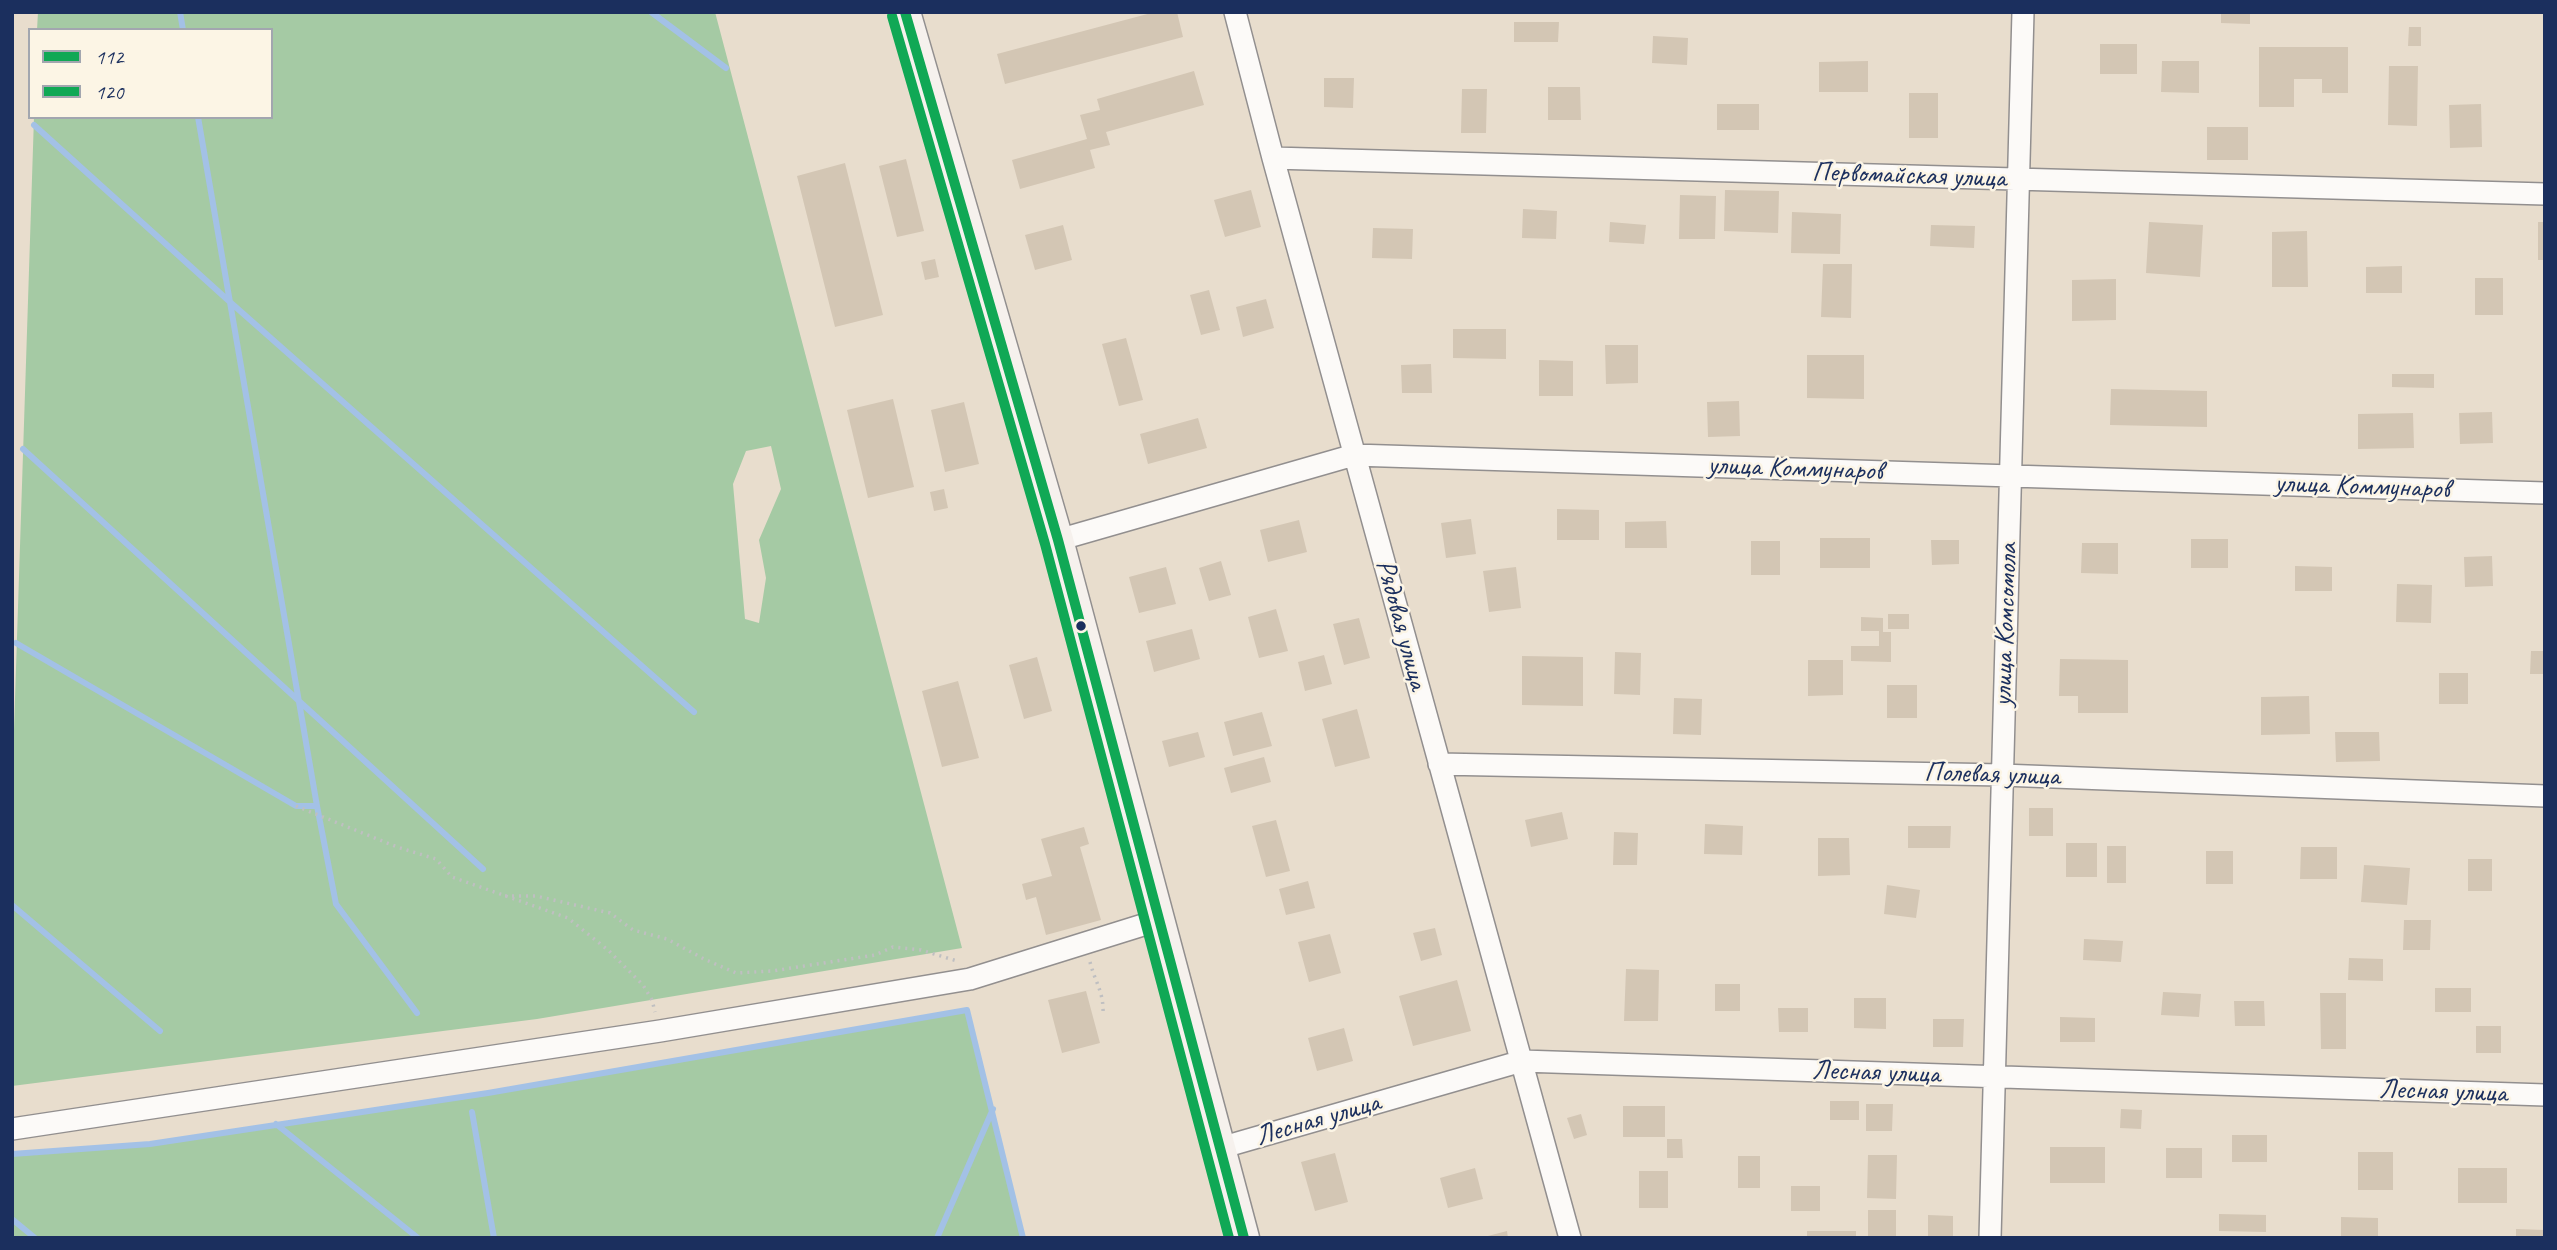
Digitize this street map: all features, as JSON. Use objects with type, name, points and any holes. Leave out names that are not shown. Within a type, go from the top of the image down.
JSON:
[{"type":"main road","points":[[905,12],[1058,540],[1244,1238]]},
{"type":"street","name":"Рядовая улица","points":[[1235,12],[1570,1238]]},
{"type":"street","name":"улица Комсомола","points":[[1990,1238],[2023,12]]},
{"type":"street","name":"Первомайская улица","points":[[1273,158],[2545,194]]},
{"type":"street","name":"улица Коммунаров","points":[[1058,540],[1354,455],[2545,493]]},
{"type":"street","name":"Полевая улица","points":[[1440,764],[2002,775],[2545,796]]},
{"type":"street","points":[[12,1129],[660,1031],[970,979],[1159,920]]},
{"type":"street","name":"Лесная улица","points":[[1220,1148],[1522,1061],[2545,1095]]},
{"type":"path","points":[[296,806],[397,847],[436,859],[452,877],[568,918],[608,950],[643,985],[652,1000],[660,1031]]},
{"type":"path","points":[[505,896],[536,896],[610,913],[633,930],[667,939],[737,973],[772,971],[875,955],[893,947],[955,958],[970,979]]},
{"type":"path","points":[[1088,957],[1104,1000],[1103,1014]]},
{"type":"green space","points":[[38,12],[715,12],[962,948],[537,1019],[12,1086],[12,791],[34,119],[273,119],[273,28],[37,28]],"holes":[[[771,446],[781,489],[759,540],[766,578],[759,623],[745,619],[733,484],[746,451]]]},
{"type":"green space","points":[[967,1010],[1023,1238],[12,1238],[12,1154],[150,1144],[488,1093]]},
{"type":"building","points":[[1155,12],[1177,12],[1183,37],[1005,84],[997,54]]},
{"type":"building","points":[[2221,12],[2250,12],[2250,24],[2221,23]]},
{"type":"building","points":[[1514,22],[1559,22],[1558,42],[1514,42]]},
{"type":"building","points":[[2409,27],[2421,27],[2421,46],[2408,46]]},
{"type":"building","points":[[1653,36],[1688,38],[1687,65],[1652,63]]},
{"type":"building","points":[[2100,44],[2137,44],[2137,74],[2100,74]]},
{"type":"building","points":[[2259,47],[2348,47],[2348,93],[2322,93],[2322,79],[2294,79],[2294,107],[2259,107]]},
{"type":"building","points":[[1868,61],[1868,92],[1819,92],[1819,62]]},
{"type":"building","points":[[2162,61],[2199,61],[2199,93],[2161,92]]},
{"type":"building","points":[[2389,66],[2418,66],[2417,126],[2388,125]]},
{"type":"building","points":[[1194,71],[1204,105],[1106,132],[1110,145],[1090,150],[1095,168],[1020,189],[1012,160],[1087,139],[1080,115],[1100,110],[1097,99]]},
{"type":"building","points":[[1324,78],[1354,78],[1353,108],[1324,107]]},
{"type":"building","points":[[1548,87],[1580,87],[1581,120],[1548,120]]},
{"type":"building","points":[[1462,89],[1487,89],[1486,133],[1461,133]]},
{"type":"building","points":[[1909,93],[1938,93],[1938,138],[1909,138]]},
{"type":"building","points":[[1717,104],[1759,104],[1759,130],[1717,130]]},
{"type":"building","points":[[2481,104],[2482,147],[2450,148],[2449,105]]},
{"type":"building","points":[[2207,127],[2248,127],[2248,160],[2207,160]]},
{"type":"building","points":[[906,159],[924,231],[897,237],[879,166]]},
{"type":"building","points":[[845,163],[883,315],[835,327],[797,176]]},
{"type":"building","points":[[1251,190],[1261,227],[1225,237],[1214,200]]},
{"type":"building","points":[[1725,190],[1779,191],[1778,233],[1724,231]]},
{"type":"building","points":[[1680,195],[1716,196],[1715,239],[1679,239]]},
{"type":"building","points":[[1523,209],[1557,211],[1556,239],[1522,238]]},
{"type":"building","points":[[1792,212],[1841,214],[1840,254],[1791,253]]},
{"type":"building","points":[[1610,222],[1646,225],[1644,244],[1609,242]]},
{"type":"building","points":[[2149,222],[2203,225],[2200,277],[2146,273]]},
{"type":"building","points":[[2538,222],[2545,222],[2545,260],[2538,260]]},
{"type":"building","points":[[1063,225],[1072,260],[1035,270],[1025,235]]},
{"type":"building","points":[[1931,225],[1975,226],[1974,248],[1930,246]]},
{"type":"building","points":[[1373,228],[1413,229],[1412,259],[1372,258]]},
{"type":"building","points":[[2307,231],[2308,287],[2272,287],[2272,232]]},
{"type":"building","points":[[935,259],[939,277],[925,280],[921,262]]},
{"type":"building","points":[[1823,264],[1852,264],[1851,318],[1821,317]]},
{"type":"building","points":[[2402,266],[2402,293],[2366,293],[2366,267]]},
{"type":"building","points":[[2475,278],[2503,278],[2503,315],[2475,315]]},
{"type":"building","points":[[2116,279],[2116,320],[2072,321],[2072,280]]},
{"type":"building","points":[[1209,290],[1220,330],[1201,335],[1190,295]]},
{"type":"building","points":[[1266,299],[1274,328],[1243,337],[1236,307]]},
{"type":"building","points":[[1453,329],[1506,329],[1506,359],[1453,358]]},
{"type":"building","points":[[1126,338],[1143,400],[1119,406],[1102,344]]},
{"type":"building","points":[[1605,345],[1638,345],[1638,383],[1606,384]]},
{"type":"building","points":[[1807,355],[1864,355],[1864,399],[1807,398]]},
{"type":"building","points":[[1539,360],[1573,361],[1573,396],[1539,396]]},
{"type":"building","points":[[1431,364],[1432,393],[1402,393],[1401,365]]},
{"type":"building","points":[[2392,374],[2434,374],[2434,388],[2392,387]]},
{"type":"building","points":[[2111,389],[2207,391],[2207,427],[2110,425]]},
{"type":"building","points":[[893,399],[914,487],[868,498],[847,410]]},
{"type":"building","points":[[1739,401],[1740,436],[1708,437],[1707,402]]},
{"type":"building","points":[[964,402],[979,464],[945,472],[931,410]]},
{"type":"building","points":[[2492,412],[2493,443],[2460,444],[2459,413]]},
{"type":"building","points":[[2413,413],[2414,448],[2358,449],[2358,414]]},
{"type":"building","points":[[1198,418],[1207,448],[1148,464],[1140,434]]},
{"type":"building","points":[[944,489],[948,508],[934,511],[930,492]]},
{"type":"building","points":[[1557,509],[1599,510],[1599,540],[1557,540]]},
{"type":"building","points":[[1471,519],[1476,554],[1446,558],[1441,523]]},
{"type":"building","points":[[1299,520],[1307,552],[1268,562],[1260,530]]},
{"type":"building","points":[[1666,521],[1667,548],[1625,548],[1625,522]]},
{"type":"building","points":[[1820,538],[1870,538],[1870,568],[1820,568]]},
{"type":"building","points":[[2191,539],[2228,539],[2228,568],[2191,568]]},
{"type":"building","points":[[1931,540],[1959,540],[1959,564],[1932,565]]},
{"type":"building","points":[[1751,541],[1780,541],[1780,575],[1751,575]]},
{"type":"building","points":[[2082,543],[2118,543],[2118,574],[2081,573]]},
{"type":"building","points":[[2492,556],[2493,586],[2465,587],[2464,557]]},
{"type":"building","points":[[1221,561],[1231,595],[1209,601],[1199,568]]},
{"type":"building","points":[[2295,566],[2332,567],[2332,591],[2295,591]]},
{"type":"building","points":[[1166,567],[1176,604],[1139,613],[1129,577]]},
{"type":"building","points":[[1516,567],[1521,608],[1489,612],[1483,571]]},
{"type":"building","points":[[2397,584],[2432,585],[2431,623],[2396,622]]},
{"type":"building","points":[[1276,609],[1288,651],[1259,658],[1248,617]]},
{"type":"building","points":[[1888,614],[1909,614],[1909,629],[1888,629]]},
{"type":"building","points":[[1861,617],[1883,618],[1883,632],[1891,632],[1891,662],[1851,661],[1851,646],[1879,646],[1879,631],[1861,631]]},
{"type":"building","points":[[1359,618],[1370,658],[1344,665],[1333,624]]},
{"type":"building","points":[[1192,629],[1200,659],[1154,672],[1146,641]]},
{"type":"building","points":[[2531,651],[2545,651],[2545,674],[2530,674]]},
{"type":"building","points":[[1615,652],[1641,653],[1640,695],[1614,694]]},
{"type":"building","points":[[1324,655],[1332,684],[1305,691],[1298,662]]},
{"type":"building","points":[[1522,656],[1583,657],[1583,706],[1522,705]]},
{"type":"building","points":[[1037,657],[1052,711],[1024,719],[1009,665]]},
{"type":"building","points":[[2060,659],[2128,660],[2128,713],[2078,713],[2078,696],[2059,696]]},
{"type":"building","points":[[1808,660],[1843,660],[1843,695],[1808,696]]},
{"type":"building","points":[[2439,673],[2468,673],[2468,704],[2439,704]]},
{"type":"building","points":[[958,681],[979,758],[942,767],[922,691]]},
{"type":"building","points":[[1887,685],[1917,685],[1917,718],[1887,718]]},
{"type":"building","points":[[2309,696],[2310,734],[2261,735],[2261,697]]},
{"type":"building","points":[[1674,698],[1702,699],[1701,735],[1673,734]]},
{"type":"building","points":[[1357,709],[1370,758],[1335,767],[1322,719]]},
{"type":"building","points":[[1262,712],[1272,746],[1233,756],[1224,722]]},
{"type":"building","points":[[1198,732],[1205,757],[1169,767],[1162,741]]},
{"type":"building","points":[[2335,732],[2379,732],[2380,761],[2336,762]]},
{"type":"building","points":[[1264,757],[1271,782],[1231,793],[1224,768]]},
{"type":"building","points":[[2029,808],[2053,808],[2053,836],[2029,836]]},
{"type":"building","points":[[1562,812],[1568,839],[1531,847],[1525,820]]},
{"type":"building","points":[[1276,820],[1290,871],[1266,877],[1252,826]]},
{"type":"building","points":[[1705,824],[1743,826],[1742,855],[1704,854]]},
{"type":"building","points":[[1908,826],[1951,826],[1950,848],[1908,848]]},
{"type":"building","points":[[1084,827],[1089,844],[1080,847],[1101,920],[1046,935],[1036,897],[1026,900],[1022,884],[1052,876],[1041,839]]},
{"type":"building","points":[[1614,832],[1638,833],[1637,865],[1613,865]]},
{"type":"building","points":[[1818,838],[1849,838],[1850,875],[1818,876]]},
{"type":"building","points":[[2066,843],[2097,843],[2097,877],[2066,877]]},
{"type":"building","points":[[2107,846],[2126,846],[2126,883],[2107,883]]},
{"type":"building","points":[[2301,847],[2337,847],[2337,879],[2300,879]]},
{"type":"building","points":[[2206,851],[2233,851],[2233,884],[2206,884]]},
{"type":"building","points":[[2468,859],[2492,859],[2492,891],[2468,891]]},
{"type":"building","points":[[2364,865],[2410,868],[2407,905],[2361,902]]},
{"type":"building","points":[[1308,881],[1315,908],[1286,915],[1279,889]]},
{"type":"building","points":[[1887,885],[1920,890],[1916,918],[1884,914]]},
{"type":"building","points":[[2404,920],[2431,920],[2430,950],[2403,950]]},
{"type":"building","points":[[1435,928],[1442,955],[1421,961],[1413,933]]},
{"type":"building","points":[[1330,934],[1341,973],[1309,982],[1298,942]]},
{"type":"building","points":[[2084,939],[2123,941],[2121,962],[2083,960]]},
{"type":"building","points":[[2349,958],[2383,959],[2383,981],[2348,980]]},
{"type":"building","points":[[1626,969],[1659,970],[1658,1021],[1624,1021]]},
{"type":"building","points":[[1457,980],[1471,1031],[1413,1046],[1399,996]]},
{"type":"building","points":[[1715,984],[1740,984],[1740,1011],[1715,1011]]},
{"type":"building","points":[[2435,988],[2471,988],[2471,1012],[2435,1012]]},
{"type":"building","points":[[1086,991],[1100,1043],[1062,1053],[1048,1000]]},
{"type":"building","points":[[2163,992],[2201,994],[2199,1017],[2161,1015]]},
{"type":"building","points":[[2320,993],[2346,993],[2346,1049],[2321,1049]]},
{"type":"building","points":[[1854,998],[1886,998],[1886,1029],[1854,1028]]},
{"type":"building","points":[[2234,1001],[2264,1001],[2265,1026],[2235,1026]]},
{"type":"building","points":[[1778,1008],[1808,1008],[1808,1032],[1779,1032]]},
{"type":"building","points":[[2060,1017],[2095,1018],[2095,1042],[2060,1042]]},
{"type":"building","points":[[1933,1019],[1964,1019],[1963,1047],[1933,1047]]},
{"type":"building","points":[[2476,1026],[2501,1026],[2501,1053],[2476,1053]]},
{"type":"building","points":[[1344,1028],[1353,1061],[1317,1071],[1308,1038]]},
{"type":"building","points":[[1830,1101],[1859,1101],[1859,1120],[1830,1120]]},
{"type":"building","points":[[1866,1104],[1893,1104],[1892,1131],[1866,1131]]},
{"type":"building","points":[[1623,1106],[1665,1106],[1665,1137],[1623,1137]]},
{"type":"building","points":[[2121,1109],[2142,1110],[2141,1129],[2120,1128]]},
{"type":"building","points":[[1581,1114],[1587,1135],[1574,1139],[1567,1118]]},
{"type":"building","points":[[2232,1135],[2267,1135],[2267,1162],[2232,1162]]},
{"type":"building","points":[[1667,1139],[1682,1139],[1683,1158],[1667,1158]]},
{"type":"building","points":[[2050,1147],[2105,1147],[2105,1183],[2050,1183]]},
{"type":"building","points":[[2166,1148],[2202,1148],[2202,1178],[2166,1178]]},
{"type":"building","points":[[2358,1152],[2393,1152],[2393,1190],[2358,1190]]},
{"type":"building","points":[[1335,1153],[1348,1202],[1315,1211],[1301,1162]]},
{"type":"building","points":[[1868,1155],[1897,1155],[1896,1199],[1867,1198]]},
{"type":"building","points":[[1738,1156],[1760,1156],[1760,1188],[1738,1188]]},
{"type":"building","points":[[1475,1168],[1483,1199],[1448,1208],[1440,1178]]},
{"type":"building","points":[[2458,1168],[2507,1168],[2507,1203],[2458,1203]]},
{"type":"building","points":[[1639,1171],[1668,1171],[1668,1208],[1639,1208]]},
{"type":"building","points":[[1791,1186],[1820,1186],[1820,1211],[1791,1211]]},
{"type":"building","points":[[1868,1210],[1896,1210],[1896,1238],[1868,1238]]},
{"type":"building","points":[[2219,1214],[2266,1215],[2266,1232],[2219,1231]]},
{"type":"building","points":[[1928,1215],[1953,1216],[1953,1238],[1928,1238]]},
{"type":"building","points":[[2341,1217],[2378,1218],[2378,1236],[2341,1236]]},
{"type":"building","points":[[2516,1229],[2545,1230],[2545,1238],[2516,1238]]},
{"type":"building","points":[[1507,1231],[1508,1238],[1484,1238],[1484,1237]]},
{"type":"building","points":[[1807,1231],[1856,1231],[1856,1238],[1807,1238]]},
{"type":"waterway","points":[[180,12],[183,28]]},
{"type":"waterway","points":[[651,12],[726,68]]},
{"type":"waterway","points":[[198,119],[336,904],[417,1013]]},
{"type":"waterway","points":[[34,125],[694,712]]},
{"type":"waterway","points":[[23,449],[483,869]]},
{"type":"waterway","points":[[16,643],[296,806],[317,806]]},
{"type":"waterway","points":[[12,905],[160,1031]]},
{"type":"waterway","points":[[12,1154],[150,1144],[488,1093],[967,1010],[1023,1238]]},
{"type":"waterway","points":[[937,1238],[993,1109]]},
{"type":"waterway","points":[[472,1112],[494,1238]]},
{"type":"waterway","points":[[276,1124],[418,1238]]},
{"type":"waterway","points":[[12,1219],[35,1238]]},
{"type":"transit line","name":"112","points":[[905,12],[1058,540],[1244,1238]]},
{"type":"transit line","name":"120","points":[[892,16],[1045,544],[1229,1238]]}]
